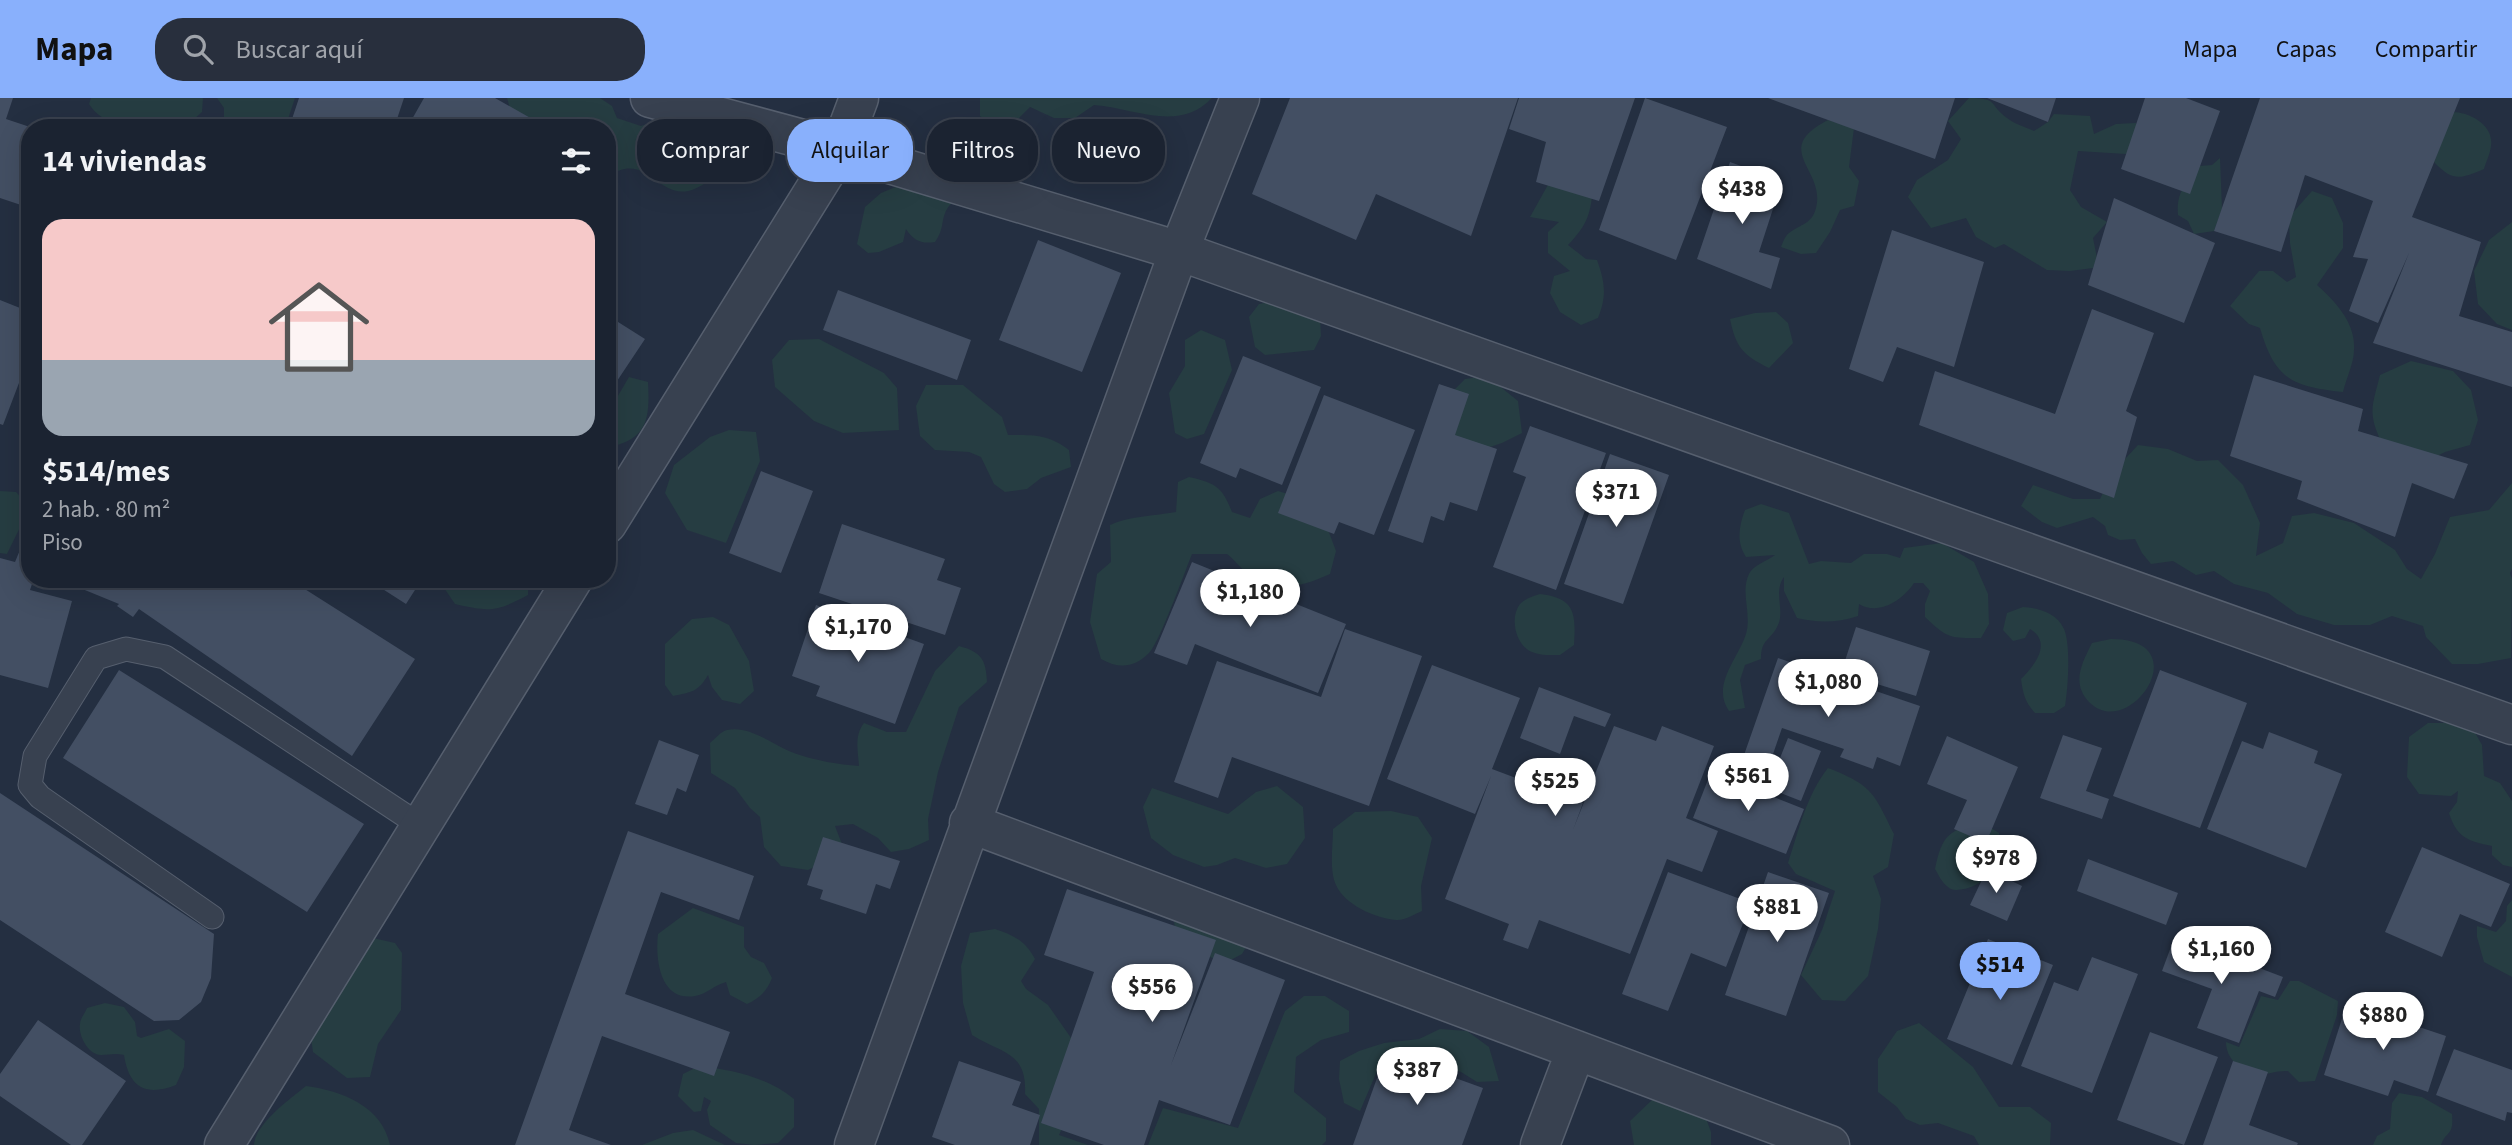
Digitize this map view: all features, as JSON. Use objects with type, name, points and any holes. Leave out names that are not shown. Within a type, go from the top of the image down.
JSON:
[{"type":"street","points":[[650,98],[787,135]]},
{"type":"street","points":[[851,119],[859,98]]},
{"type":"street","points":[[854,1145],[1179,251],[1240,98]]},
{"type":"street","points":[[913,171],[1179,251],[2512,725]]},
{"type":"street","points":[[616,509],[819,182]]},
{"type":"street","points":[[225,1145],[567,588]]},
{"type":"street","points":[[969,823],[1829,1145]]},
{"type":"street","points":[[1540,1145],[1576,1050]]},
{"type":"lane","points":[[212,917],[40,797],[30,785],[35,756],[96,658],[126,649],[165,657],[421,826]]},
{"type":"green space","points":[[91,98],[203,98],[202,112],[194,119],[106,119],[97,114],[89,104]]},
{"type":"green space","points":[[217,98],[295,98],[288,119],[224,119],[224,108]]},
{"type":"green space","points":[[507,98],[600,98],[612,106],[617,118],[637,125],[637,170],[616,172],[616,119],[513,119]]},
{"type":"green space","points":[[980,98],[1212,98],[1199,108],[1171,116],[1156,116],[1094,105],[1075,118],[1054,118],[1030,107],[1018,119],[984,119],[980,116]]},
{"type":"green space","points":[[1969,98],[1989,101],[2010,120],[2034,131],[2048,122],[2054,114],[2090,116],[2094,134],[2116,124],[2136,123],[2138,140],[2126,154],[2078,151],[2070,190],[2081,207],[2107,222],[2093,238],[2097,258],[2093,268],[2047,270],[2004,244],[1995,248],[1976,237],[1966,218],[1931,228],[1908,197],[1917,180],[1948,160],[1961,139],[1948,121]]},
{"type":"green space","points":[[2452,112],[2473,117],[2489,132],[2491,146],[2484,169],[2457,177],[2446,173],[2434,162]]},
{"type":"green space","points":[[1828,120],[1854,128],[1849,167],[1859,181],[1854,206],[1840,210],[1816,253],[1801,254],[1781,247],[1788,234],[1809,221],[1816,208],[1814,182],[1801,151],[1803,141],[1811,131]]},
{"type":"green space","points":[[2220,158],[2222,209],[2214,231],[2194,234],[2188,221],[2178,215],[2180,194],[2200,166],[2212,165]]},
{"type":"green space","points":[[1559,165],[1593,185],[1587,218],[1568,245],[1586,259],[1597,260],[1604,296],[1598,318],[1581,325],[1560,312],[1550,293],[1554,276],[1570,271],[1548,253],[1548,232],[1559,222],[1530,217]]},
{"type":"green space","points":[[658,182],[707,182],[692,190],[669,189]]},
{"type":"green space","points":[[913,182],[965,193],[947,209],[935,242],[918,241],[906,229],[903,242],[879,252],[868,253],[857,244],[865,207],[881,193]]},
{"type":"green space","points":[[2312,191],[2332,198],[2343,223],[2343,248],[2317,285],[2337,305],[2352,331],[2354,355],[2343,392],[2310,387],[2288,377],[2272,359],[2260,328],[2249,324],[2230,306],[2259,271],[2273,271],[2287,282],[2296,277],[2289,217]]},
{"type":"green space","points":[[2512,222],[2512,330],[2497,324],[2478,304],[2474,271],[2489,240]]},
{"type":"green space","points":[[1280,300],[1320,317],[1321,336],[1314,350],[1265,355],[1255,347],[1249,317],[1259,304]]},
{"type":"green space","points":[[1776,312],[1788,323],[1793,343],[1769,368],[1742,350],[1730,319],[1755,313]]},
{"type":"green space","points":[[1201,330],[1225,340],[1232,370],[1204,434],[1187,439],[1175,433],[1169,393],[1185,366],[1185,340]]},
{"type":"green space","points":[[819,339],[884,373],[897,388],[899,430],[843,433],[814,421],[775,387],[772,360],[789,340]]},
{"type":"green space","points":[[2411,361],[2453,371],[2471,390],[2478,420],[2470,445],[2445,452],[2427,461],[2381,441],[2373,415],[2380,375]]},
{"type":"green space","points":[[1487,376],[1518,401],[1522,433],[1466,455],[1449,428],[1450,394],[1465,379]]},
{"type":"green space","points":[[629,377],[648,382],[647,417],[644,426],[631,439],[616,445],[616,399]]},
{"type":"green space","points":[[926,385],[963,385],[1002,417],[1008,435],[1033,436],[1054,441],[1069,450],[1071,467],[1041,478],[1027,489],[1005,492],[994,484],[981,457],[969,452],[935,450],[920,436],[916,406]]},
{"type":"green space","points":[[729,430],[756,432],[760,461],[726,543],[687,530],[665,493],[674,465],[710,437]]},
{"type":"green space","points":[[2138,445],[2168,449],[2197,461],[2218,460],[2243,485],[2260,523],[2256,556],[2283,543],[2292,516],[2314,513],[2354,523],[2395,550],[2407,569],[2421,579],[2450,517],[2489,510],[2512,483],[2511,658],[2478,664],[2452,664],[2426,637],[2423,626],[2392,616],[2370,625],[2334,625],[2297,614],[2268,593],[2234,584],[2214,571],[2196,575],[2173,561],[2151,564],[2135,539],[2120,540],[2108,535],[2105,526],[2093,517],[2057,528],[2042,522],[2021,506],[2033,485],[2073,499],[2100,499],[2113,472]]},
{"type":"green space","points":[[1189,477],[1217,487],[1225,496],[1232,512],[1250,518],[1260,499],[1278,491],[1318,503],[1336,551],[1330,574],[1298,585],[1277,586],[1257,580],[1227,554],[1192,554],[1165,622],[1149,653],[1138,662],[1126,665],[1101,659],[1090,622],[1097,574],[1111,562],[1110,525],[1133,518],[1176,512],[1178,482]]},
{"type":"green space","points":[[0,491],[16,492],[21,497],[21,525],[7,554],[0,553]]},
{"type":"green space","points":[[1761,504],[1789,513],[1809,564],[1821,561],[1851,563],[1864,554],[1887,554],[1900,558],[1904,548],[1942,543],[1974,562],[1988,594],[1989,624],[1981,638],[1950,636],[1939,630],[1925,617],[1925,604],[1930,591],[1923,583],[1914,583],[1904,595],[1882,607],[1859,604],[1858,616],[1828,622],[1797,618],[1784,591],[1784,577],[1779,589],[1778,625],[1765,643],[1761,659],[1745,665],[1740,680],[1745,708],[1729,711],[1724,701],[1724,682],[1746,634],[1746,588],[1749,574],[1775,555],[1746,557],[1741,546],[1740,528],[1745,510]]},
{"type":"green space","points":[[444,588],[528,588],[528,595],[493,609],[455,604]]},
{"type":"green space","points":[[1540,594],[1560,599],[1571,609],[1574,645],[1560,655],[1532,652],[1526,649],[1518,638],[1515,617],[1520,604]]},
{"type":"green space","points":[[2023,607],[2052,615],[2064,629],[2068,645],[2065,706],[2054,713],[2035,713],[2023,689],[2021,679],[2036,661],[2041,648],[2037,635],[2030,629],[2025,638],[2013,641],[2003,630],[2007,613]]},
{"type":"green space","points":[[713,617],[729,625],[749,661],[754,691],[740,704],[722,700],[712,687],[708,675],[698,688],[673,696],[665,685],[665,644],[692,619]]},
{"type":"green space","points":[[2111,639],[2137,643],[2151,655],[2154,670],[2148,686],[2137,700],[2122,709],[2105,711],[2089,702],[2080,688],[2079,680],[2092,643]]},
{"type":"green space","points":[[959,646],[973,651],[981,658],[987,682],[959,707],[938,772],[928,819],[929,840],[909,849],[891,852],[878,838],[853,824],[835,826],[845,852],[808,870],[781,866],[764,847],[760,817],[735,788],[711,773],[710,743],[725,731],[743,730],[806,757],[859,766],[858,738],[864,723],[887,732],[906,732],[935,671]]},
{"type":"green space","points":[[2428,723],[2450,723],[2473,729],[2482,745],[2484,776],[2500,783],[2512,801],[2512,867],[2503,865],[2492,855],[2492,846],[2464,837],[2456,828],[2449,813],[2457,802],[2458,791],[2451,796],[2419,794],[2407,777],[2409,737]]},
{"type":"green space","points":[[1828,768],[1854,780],[1870,792],[1894,834],[1888,867],[1873,876],[1881,899],[1868,976],[1845,1001],[1822,1000],[1801,975],[1822,930],[1835,891],[1796,874],[1788,863],[1809,802]]},
{"type":"green space","points":[[1277,786],[1303,807],[1305,838],[1287,864],[1266,868],[1235,858],[1204,867],[1173,855],[1151,838],[1143,807],[1152,788],[1228,814],[1256,792]]},
{"type":"green space","points":[[1391,811],[1418,817],[1432,838],[1421,886],[1422,911],[1399,920],[1370,913],[1346,899],[1336,885],[1332,865],[1333,829],[1355,812]]},
{"type":"green space","points":[[1983,823],[1999,833],[1998,852],[1992,869],[1981,882],[1953,890],[1942,881],[1935,869],[1944,841],[1955,831]]},
{"type":"green space","points":[[2512,900],[2512,977],[2484,962],[2477,926],[2496,932],[2506,921],[2507,906]]},
{"type":"green space","points":[[693,908],[744,927],[744,947],[751,957],[764,963],[772,978],[756,999],[747,1004],[730,995],[726,982],[695,996],[683,996],[667,986],[659,966],[658,934]]},
{"type":"green space","points":[[1183,909],[1250,941],[1242,954],[1225,963],[1188,948],[1176,938],[1174,921]]},
{"type":"green space","points":[[995,929],[1018,940],[1031,953],[1035,959],[1021,981],[1026,989],[1048,1005],[1076,1045],[1076,1099],[1059,1135],[1088,1145],[1039,1145],[1039,1109],[1025,1094],[1022,1069],[1010,1056],[972,1035],[963,1003],[961,966],[970,933]]},
{"type":"green space","points":[[373,938],[395,943],[402,953],[401,1010],[378,1044],[370,1077],[347,1078],[313,1052],[310,1031]]},
{"type":"green space","points":[[2290,981],[2299,981],[2338,1001],[2337,1015],[2315,1081],[2299,1082],[2288,1071],[2258,1074],[2248,1072],[2234,1062],[2228,1053],[2226,1042],[2239,1047],[2261,996],[2278,1000]]},
{"type":"green space","points":[[1304,996],[1325,996],[1349,1011],[1349,1032],[1321,1040],[1296,1057],[1294,1092],[1326,1118],[1326,1141],[1322,1145],[1148,1145],[1163,1108],[1238,1128],[1285,1011]]},
{"type":"green space","points":[[105,1003],[124,1007],[135,1022],[137,1036],[141,1038],[169,1029],[185,1041],[184,1067],[176,1085],[156,1090],[147,1089],[134,1082],[124,1055],[101,1055],[88,1048],[81,1033],[81,1020],[87,1008]]},
{"type":"green space","points":[[1919,1023],[1973,1067],[1999,1107],[2030,1107],[2051,1123],[2050,1145],[1979,1145],[1974,1136],[1938,1123],[1920,1125],[1906,1119],[1897,1107],[1878,1092],[1878,1059],[1897,1031]]},
{"type":"green space","points":[[1440,1029],[1467,1031],[1489,1047],[1499,1081],[1477,1082],[1461,1072],[1386,1050],[1360,1111],[1344,1103],[1339,1079],[1340,1061],[1384,1043],[1419,1039]]},
{"type":"green space","points":[[699,1066],[749,1076],[784,1091],[794,1099],[794,1127],[778,1143],[736,1143],[710,1125],[707,1110],[711,1101],[704,1097],[701,1111],[694,1112],[678,1096],[683,1074]]},
{"type":"green space","points":[[306,1086],[333,1092],[358,1103],[379,1120],[390,1145],[254,1145],[260,1129],[267,1121]]},
{"type":"green space","points":[[2399,1093],[2422,1097],[2452,1114],[2451,1130],[2441,1145],[2373,1145],[2377,1136],[2390,1129],[2392,1103]]},
{"type":"green space","points":[[1652,1100],[1673,1100],[1704,1113],[1711,1132],[1711,1145],[1634,1145],[1630,1121]]},
{"type":"green space","points":[[693,1130],[725,1145],[642,1145],[673,1133]]},
{"type":"building","points":[[0,98],[13,98],[6,119],[21,124],[21,205],[0,198]]},
{"type":"building","points":[[299,98],[404,98],[397,119],[292,119]]},
{"type":"building","points":[[424,98],[495,98],[532,119],[412,119]]},
{"type":"building","points":[[1290,98],[1518,98],[1471,236],[1376,194],[1356,240],[1252,194]]},
{"type":"building","points":[[1519,98],[1635,98],[1599,201],[1536,182],[1546,142],[1509,129]]},
{"type":"building","points":[[1645,98],[1727,127],[1676,260],[1599,230]]},
{"type":"building","points":[[1768,98],[1955,98],[1935,159]]},
{"type":"building","points":[[1987,98],[2056,98],[2048,122]]},
{"type":"building","points":[[2145,98],[2186,98],[2220,111],[2190,194],[2121,169]]},
{"type":"building","points":[[2260,98],[2460,98],[2412,217],[2481,242],[2459,316],[2512,332],[2512,387],[2373,343],[2409,253],[2378,323],[2349,311],[2368,259],[2353,257],[2373,201],[2305,175],[2281,252],[2214,231]]},
{"type":"building","points":[[1730,162],[1782,181],[1759,252],[1780,258],[1771,289],[1697,259]]},
{"type":"building","points":[[2114,198],[2215,243],[2184,323],[2088,285]]},
{"type":"building","points":[[1892,230],[1984,262],[1954,367],[1897,347],[1883,382],[1849,369]]},
{"type":"building","points":[[1038,240],[1121,273],[1082,372],[999,340]]},
{"type":"building","points":[[838,290],[971,340],[957,380],[823,330]]},
{"type":"building","points":[[0,300],[21,308],[21,378],[3,425],[0,424]]},
{"type":"building","points":[[2092,309],[2154,333],[2126,411],[2137,417],[2114,498],[1919,425],[1935,371],[2055,414]]},
{"type":"building","points":[[616,321],[645,339],[616,382]]},
{"type":"building","points":[[1243,356],[1321,387],[1282,485],[1240,468],[1236,478],[1200,463]]},
{"type":"building","points":[[2254,375],[2363,409],[2358,431],[2468,464],[2454,499],[2412,483],[2395,537],[2297,499],[2302,481],[2230,456]]},
{"type":"building","points":[[1439,384],[1469,394],[1455,435],[1497,449],[1477,511],[1450,502],[1444,521],[1431,516],[1423,543],[1388,531]]},
{"type":"building","points":[[1324,395],[1415,430],[1374,535],[1339,522],[1334,534],[1278,513]]},
{"type":"building","points":[[1530,426],[1606,453],[1556,590],[1493,567],[1526,477],[1513,472]]},
{"type":"building","points":[[1610,454],[1669,475],[1623,604],[1564,584]]},
{"type":"building","points":[[761,471],[813,491],[781,573],[729,553]]},
{"type":"building","points":[[842,524],[945,559],[937,580],[961,588],[945,635],[819,593]]},
{"type":"building","points":[[21,548],[21,588],[31,588],[30,590],[72,601],[48,688],[0,675],[0,558],[15,562]]},
{"type":"building","points":[[1192,562],[1346,624],[1318,693],[1195,644],[1187,665],[1154,653]]},
{"type":"building","points":[[80,588],[303,588],[415,659],[352,756],[139,609],[133,617],[117,606],[119,604]]},
{"type":"building","points":[[381,588],[416,588],[406,604]]},
{"type":"building","points":[[816,605],[924,644],[895,724],[816,696],[820,686],[792,676]]},
{"type":"building","points":[[1856,627],[1930,651],[1916,696],[1841,673]]},
{"type":"building","points":[[1345,629],[1422,656],[1369,806],[1232,757],[1218,798],[1174,782],[1217,661],[1321,697]]},
{"type":"building","points":[[1778,658],[1920,706],[1900,766],[1877,757],[1873,769],[1840,757],[1844,749],[1782,728],[1763,783],[1737,775]]},
{"type":"building","points":[[1432,665],[1520,698],[1492,769],[1583,803],[1573,830],[1614,726],[1656,741],[1662,726],[1714,746],[1686,818],[1718,831],[1702,872],[1667,859],[1630,954],[1539,920],[1528,949],[1503,940],[1509,924],[1445,899],[1491,776],[1475,814],[1387,779]]},
{"type":"building","points":[[119,670],[364,824],[307,912],[63,758]]},
{"type":"building","points":[[2160,670],[2247,703],[2200,828],[2113,796]]},
{"type":"building","points":[[1539,687],[1611,714],[1605,727],[1574,716],[1560,754],[1520,738]]},
{"type":"building","points":[[2269,732],[2318,751],[2314,763],[2342,774],[2306,868],[2207,829],[2242,741],[2263,749]]},
{"type":"building","points":[[2063,735],[2102,748],[2086,791],[2109,799],[2102,819],[2040,798]]},
{"type":"building","points":[[1947,736],[2018,767],[1986,843],[1954,829],[1967,800],[1927,784]]},
{"type":"building","points":[[1788,738],[1821,751],[1801,801],[1768,788]]},
{"type":"building","points":[[659,740],[699,755],[686,792],[677,788],[667,815],[635,804]]},
{"type":"building","points":[[1711,772],[1804,809],[1786,854],[1693,818]]},
{"type":"building","points":[[0,793],[214,934],[211,978],[201,1002],[179,1020],[154,1021],[0,920]]},
{"type":"building","points":[[628,831],[754,876],[739,920],[661,892],[625,994],[730,1032],[714,1076],[602,1036],[569,1130],[611,1145],[515,1145]]},
{"type":"building","points":[[823,837],[900,861],[890,889],[876,884],[866,914],[820,899],[823,890],[807,885]]},
{"type":"building","points":[[2422,847],[2510,884],[2491,927],[2460,914],[2442,957],[2385,932]]},
{"type":"building","points":[[2088,859],[2178,893],[2166,925],[2077,891]]},
{"type":"building","points":[[1987,869],[2022,886],[2007,921],[1970,905]]},
{"type":"building","points":[[1668,872],[1751,903],[1726,967],[1691,953],[1668,1011],[1622,994]]},
{"type":"building","points":[[1768,872],[1829,893],[1786,1016],[1725,995]]},
{"type":"building","points":[[1067,889],[1216,940],[1171,1065],[1215,953],[1285,980],[1230,1125],[1159,1100],[1144,1145],[1104,1145],[1041,1123],[1094,972],[1044,955]]},
{"type":"building","points":[[2175,936],[2283,977],[2275,997],[2259,991],[2239,1043],[2197,1028],[2212,989],[2162,971]]},
{"type":"building","points":[[1988,939],[2053,965],[2012,1065],[1947,1039]]},
{"type":"building","points":[[2092,957],[2138,974],[2092,1093],[2021,1066],[2054,982],[2078,991]]},
{"type":"building","points":[[2347,1003],[2446,1036],[2428,1092],[2394,1080],[2388,1096],[2324,1075]]},
{"type":"building","points":[[38,1020],[126,1081],[82,1145],[71,1145],[0,1096],[0,1074]]},
{"type":"building","points":[[2150,1032],[2218,1057],[2184,1145],[2117,1120]]},
{"type":"building","points":[[2454,1049],[2512,1070],[2512,1113],[2507,1112],[2505,1121],[2436,1095]]},
{"type":"building","points":[[1386,1053],[1483,1088],[1462,1145],[1353,1145]]},
{"type":"building","points":[[959,1061],[1021,1082],[1012,1105],[1040,1115],[1030,1145],[955,1145],[932,1137]]},
{"type":"building","points":[[2233,1061],[2268,1072],[2249,1125],[2298,1143],[2297,1145],[2203,1145]]}]
